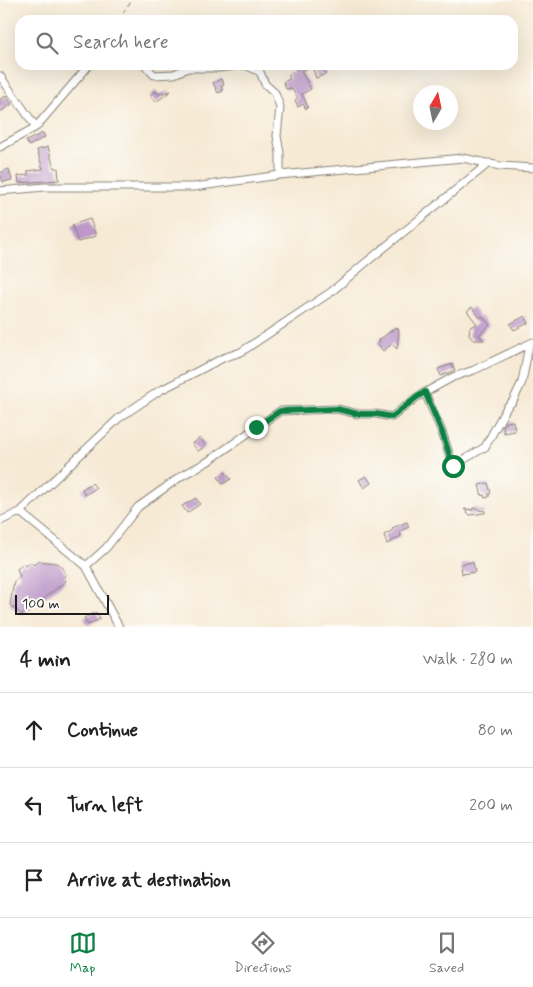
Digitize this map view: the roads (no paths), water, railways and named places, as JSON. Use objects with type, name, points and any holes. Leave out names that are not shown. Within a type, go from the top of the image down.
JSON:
[{"type":"street","points":[[0,147],[36,127],[85,70]]},
{"type":"street","points":[[150,70],[154,74],[160,75],[174,74],[183,70]]},
{"type":"street","points":[[256,70],[260,72],[265,84],[275,93],[280,107],[277,136],[280,153],[280,175]]},
{"type":"street","points":[[0,76],[36,127]]},
{"type":"street","points":[[0,190],[45,187],[194,187],[280,175],[463,158],[500,166],[533,168]]},
{"type":"street","points":[[0,521],[20,512],[119,418],[159,390],[223,358],[241,352],[332,292],[489,163]]},
{"type":"street","points":[[86,566],[106,548],[138,506],[183,475],[207,462],[280,411],[337,409],[358,414],[376,414],[392,417],[417,397],[453,377],[474,370],[531,344]]},
{"type":"street","points":[[425,392],[442,432],[453,466],[485,446],[507,406],[513,401],[522,382],[531,344]]},
{"type":"street","points":[[20,512],[86,566],[119,627]]}]
